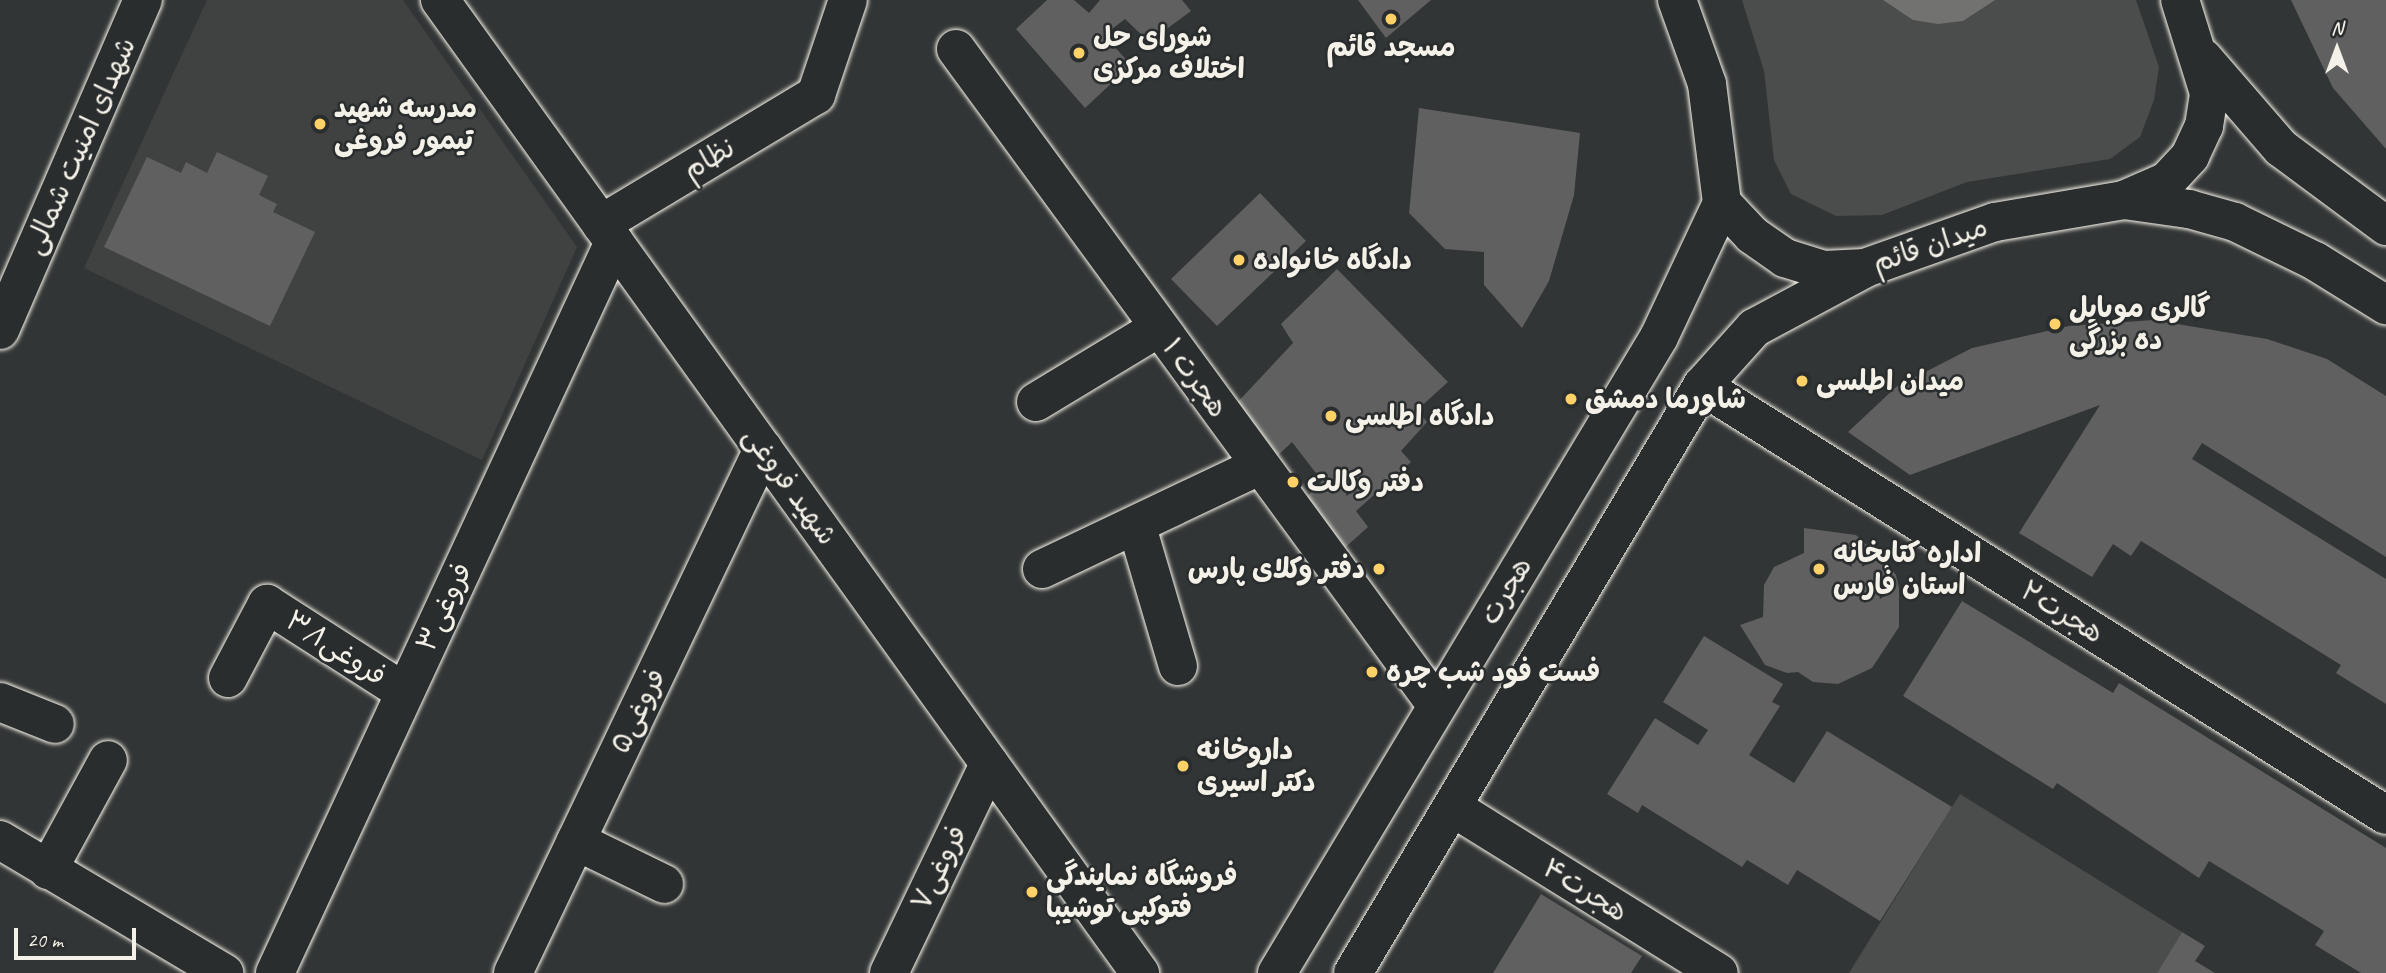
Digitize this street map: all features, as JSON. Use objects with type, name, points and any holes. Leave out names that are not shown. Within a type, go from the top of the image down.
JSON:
[{"type":"street","name":"شهدای امنیت شمالی","points":[[0,330],[144,0]]},
{"type":"street","name":"شهید فروغی","points":[[440,0],[1140,973]]},
{"type":"street","name":"نظام","points":[[608,233],[816,95],[848,0]]},
{"type":"street","points":[[1677,0],[1707,83],[1722,203]]},
{"type":"street","name":"میدان قائم","points":[[1722,203],[1752,235],[1786,258],[1824,270],[1865,268],[1995,222],[2124,200],[2167,181],[2190,156],[2204,126],[2209,93],[2200,54],[2180,0]]},
{"type":"street","name":"هجرت ۱","points":[[956,49],[1437,706]]},
{"type":"street","points":[[2200,54],[2281,148],[2386,226]]},
{"type":"street","points":[[2124,200],[2189,209],[2235,222],[2315,261],[2386,305]]},
{"type":"street","name":"هجرت","points":[[1277,973],[1659,337],[1722,203]]},
{"type":"street","name":"فروغی۳","points":[[275,973],[404,692],[608,233]]},
{"type":"street","points":[[1353,973],[1702,386],[1754,328],[1865,268]]},
{"type":"street","points":[[1036,402],[1158,328]]},
{"type":"street","name":"هجرت۲","points":[[1702,386],[2386,815]]},
{"type":"street","name":"فروغی۵","points":[[513,973],[763,449]]},
{"type":"street","points":[[1042,569],[1137,527],[1259,466]]},
{"type":"street","points":[[1137,527],[1178,666]]},
{"type":"street","name":"فروغی۳/۱","points":[[228,678],[267,604],[404,692]]},
{"type":"street","points":[[0,702],[55,724]]},
{"type":"street","points":[[48,870],[108,760]]},
{"type":"street","name":"فروغی۷","points":[[889,973],[989,764]]},
{"type":"street","name":"هجرت۴","points":[[1452,807],[1719,973]]},
{"type":"street","points":[[0,840],[224,973]]},
{"type":"street","points":[[576,841],[664,884]]},
{"type":"shaded area","name":"مدرسه شهید تیمور فروغی","points":[[207,0],[403,0],[577,247],[482,460],[84,268]]},
{"type":"shaded area","points":[[1742,0],[2136,0],[2159,67],[2154,100],[2140,137],[2110,159],[1967,182],[1882,215],[1836,216],[1791,194],[1774,160],[1764,71]]},
{"type":"shaded area","points":[[1883,0],[1995,0],[1963,21],[1938,24],[1913,20]]},
{"type":"shaded area","points":[[1960,794],[2182,932],[2157,973],[1849,973]]},
{"type":"building","name":"شورای حل اختلاف مرکزی","points":[[1047,0],[1074,0],[1089,13],[1100,0],[1182,0],[1191,11],[1149,42],[1125,19],[1104,35],[1131,65],[1085,108],[1016,29]]},
{"type":"building","name":"مسجد قائم","points":[[1358,0],[1431,0],[1386,38]]},
{"type":"building","points":[[2291,0],[2386,0],[2386,149],[2333,88]]},
{"type":"building","points":[[1419,108],[1580,133],[1574,195],[1549,281],[1522,328],[1484,285],[1484,252],[1445,249],[1409,213]]},
{"type":"building","points":[[217,152],[268,176],[259,195],[277,204],[273,212],[315,232],[270,326],[104,247],[147,157],[181,173],[186,162],[207,173]]},
{"type":"building","name":"دادگاه خانواده","points":[[1260,193],[1306,241],[1217,326],[1171,279]]},
{"type":"building","name":"دادگاه اطلسی","points":[[1337,269],[1448,382],[1417,410],[1427,422],[1401,451],[1411,462],[1356,511],[1368,527],[1339,553],[1302,502],[1322,481],[1292,442],[1272,461],[1233,407],[1293,343],[1281,324]]},
{"type":"building","points":[[2153,320],[2267,339],[2327,359],[2386,396],[2386,557],[2202,443],[2192,459],[2386,579],[2386,704],[2336,673],[2341,665],[2141,541],[2131,556],[2113,544],[2092,577],[2019,533],[2100,405],[1910,475],[1848,432],[1896,387],[1972,348],[2069,326]]},
{"type":"building","points":[[1804,528],[1856,535],[1867,545],[1873,560],[1886,563],[1896,575],[1899,588],[1899,627],[1872,668],[1838,684],[1813,682],[1798,672],[1787,673],[1765,665],[1740,625],[1763,617],[1764,585],[1774,567],[1804,553]]},
{"type":"building","points":[[1962,601],[2113,693],[2119,683],[2386,848],[2386,973],[2361,973],[2315,945],[2324,931],[2209,861],[2199,878],[2057,783],[2053,789],[1903,696]]},
{"type":"building","points":[[1704,636],[1783,684],[1772,702],[1780,706],[1749,755],[1794,783],[1827,731],[1952,807],[1880,921],[1797,870],[1788,885],[1747,860],[1742,867],[1642,805],[1638,813],[1607,794],[1655,718],[1698,745],[1708,730],[1663,702]]},
{"type":"building","points":[[1541,894],[1642,956],[1631,973],[1493,973]]},
{"type":"building","points":[[2182,932],[2205,946],[2195,961],[2215,973],[2157,973]]},
{"type":"place","name":"مسجد قائم","points":[[1391,19]]},
{"type":"place","name":"شورای حل اختلاف مرکزی","points":[[1079,53]]},
{"type":"place","name":"مدرسه شهید تیمور فروغی","points":[[320,124]]},
{"type":"place","name":"دادگاه خانواده","points":[[1239,260]]},
{"type":"place","name":"گالری موبایل ده بزرگی","points":[[2055,324]]},
{"type":"place","name":"میدان اطلسی","points":[[1802,381]]},
{"type":"place","name":"شاورما دمشق","points":[[1571,399]]},
{"type":"place","name":"دادگاه اطلسی","points":[[1331,416]]},
{"type":"place","name":"دفتر وکالت","points":[[1293,482]]},
{"type":"place","name":"دفتر وکلای پارس","points":[[1379,569]]},
{"type":"place","name":"اداره کتابخانه استان فارس","points":[[1819,569]]},
{"type":"place","name":"فست فود شب چره","points":[[1372,672]]},
{"type":"place","name":"داروخانه دکتر اسیری","points":[[1183,766]]},
{"type":"place","name":"فروشگاه نمایندگی فتوکپی توشیبا","points":[[1032,892]]}]
